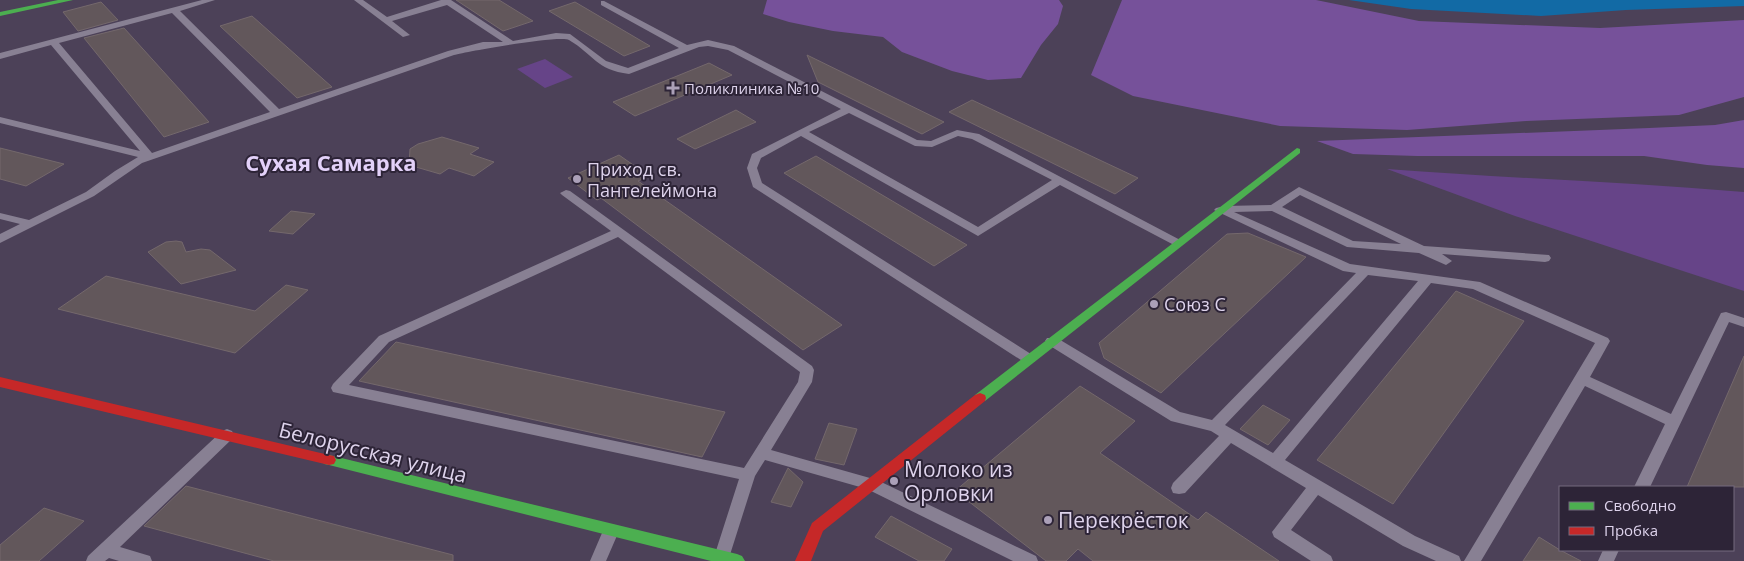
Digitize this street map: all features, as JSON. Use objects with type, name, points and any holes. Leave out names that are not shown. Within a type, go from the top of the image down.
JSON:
[{"type":"street","points":[[0,14],[69,0]]},
{"type":"street","points":[[804,561],[817,527],[1178,242],[1297,151]]},
{"type":"street","name":"Белорусская улица","points":[[0,382],[227,435],[737,561]]},
{"type":"lane","points":[[0,56],[211,0]]},
{"type":"lane","points":[[358,0],[406,35]]},
{"type":"lane","points":[[386,20],[446,1],[511,43]]},
{"type":"lane","points":[[604,3],[688,49]]},
{"type":"lane","points":[[174,10],[277,113]]},
{"type":"lane","points":[[0,239],[90,194],[138,161],[450,53],[483,45],[556,36],[570,37],[603,63],[629,71],[697,44],[708,43],[731,48],[915,143],[932,144],[956,133],[975,136],[1178,242]]},
{"type":"lane","points":[[53,42],[150,157]]},
{"type":"lane","points":[[848,109],[756,156],[752,168],[757,185],[1029,359]]},
{"type":"lane","points":[[0,120],[150,157]]},
{"type":"lane","points":[[802,132],[978,232],[1060,180]]},
{"type":"lane","points":[[1274,208],[1299,190],[1446,261]]},
{"type":"lane","points":[[566,193],[807,370],[805,382],[748,475],[722,557]]},
{"type":"lane","points":[[1220,210],[1274,208],[1351,244],[1545,258]]},
{"type":"lane","points":[[1220,210],[1347,268],[1476,285],[1603,341],[1472,561]]},
{"type":"lane","points":[[0,216],[32,224]]},
{"type":"lane","points":[[619,232],[384,339],[338,388],[748,475]]},
{"type":"lane","points":[[1215,426],[1366,270]]},
{"type":"lane","points":[[1276,460],[1428,278]]},
{"type":"lane","points":[[1642,486],[1726,316],[1744,323]]},
{"type":"lane","points":[[1052,341],[1176,417],[1215,426],[1276,460],[1409,541],[1453,561]]},
{"type":"lane","points":[[1582,379],[1674,422]]},
{"type":"lane","points":[[1179,488],[1230,434]]},
{"type":"lane","points":[[100,556],[227,435]]},
{"type":"lane","points":[[762,453],[871,484],[1030,561]]},
{"type":"lane","points":[[1317,485],[1280,532],[1325,561]]},
{"type":"lane","points":[[598,561],[611,531]]},
{"type":"lane","points":[[100,556],[144,561]]},
{"type":"shaded area","points":[[767,0],[1059,0],[1063,6],[1058,24],[1041,45],[1021,78],[988,80],[952,71],[902,52],[883,37],[833,31],[789,22],[763,14]]},
{"type":"shaded area","points":[[1122,0],[1316,0],[1419,21],[1600,28],[1744,20],[1744,97],[1679,115],[1526,121],[1407,130],[1280,126],[1133,96],[1091,75]]},
{"type":"shaded area","points":[[545,59],[573,77],[545,88],[517,69]]},
{"type":"shaded area","points":[[1744,120],[1744,168],[1644,156],[1417,156],[1353,154],[1317,141],[1715,125]]},
{"type":"shaded area","points":[[1387,169],[1744,192],[1744,291],[1515,216]]},
{"type":"water","points":[[1349,0],[1744,0],[1744,6],[1626,10],[1541,16],[1411,9]]},
{"type":"building","points":[[456,0],[499,0],[533,21],[503,31]]},
{"type":"building","points":[[101,2],[118,20],[78,31],[63,12]]},
{"type":"building","points":[[575,2],[650,46],[624,56],[549,11]]},
{"type":"building","points":[[252,16],[332,87],[297,98],[220,26]]},
{"type":"building","points":[[124,28],[209,122],[164,137],[84,38]]},
{"type":"building","points":[[807,55],[944,122],[922,134],[818,82]]},
{"type":"building","name":"Поликлиника №10","points":[[709,63],[732,75],[635,116],[613,102]]},
{"type":"building","points":[[972,100],[1138,178],[1115,194],[949,112]]},
{"type":"building","points":[[736,110],[756,122],[695,149],[677,139]]},
{"type":"building","points":[[442,137],[479,148],[470,154],[494,162],[474,176],[449,168],[440,174],[409,165],[410,149],[418,144]]},
{"type":"building","points":[[0,148],[64,164],[26,186],[0,179]]},
{"type":"building","points":[[619,155],[649,176],[638,181],[842,325],[803,350],[601,198],[597,200],[568,178]]},
{"type":"building","points":[[816,156],[967,245],[934,266],[784,173]]},
{"type":"building","points":[[291,211],[315,214],[293,234],[269,231]]},
{"type":"building","points":[[1248,233],[1306,257],[1161,393],[1104,358],[1099,343],[1227,234]]},
{"type":"building","points":[[166,242],[182,242],[186,252],[201,249],[210,250],[236,270],[181,284],[148,252]]},
{"type":"building","points":[[106,276],[255,311],[286,285],[308,290],[235,353],[58,309]]},
{"type":"building","points":[[1456,291],[1524,321],[1393,504],[1317,460]]},
{"type":"building","points":[[396,342],[725,412],[702,457],[359,381]]},
{"type":"building","points":[[1744,356],[1744,487],[1687,486]]},
{"type":"building","points":[[1080,386],[1135,421],[1100,453],[1198,520],[1206,512],[1279,561],[1093,561],[1078,549],[1066,561],[1046,561],[955,491]]},
{"type":"building","points":[[1263,405],[1290,420],[1268,445],[1240,429]]},
{"type":"building","points":[[829,423],[857,429],[844,465],[815,459]]},
{"type":"building","points":[[788,468],[803,482],[791,507],[771,502]]},
{"type":"building","points":[[186,486],[453,555],[453,561],[274,561],[144,526]]},
{"type":"building","points":[[44,508],[84,521],[39,561],[0,561],[0,545]]},
{"type":"building","points":[[891,516],[952,549],[944,561],[919,561],[875,537]]},
{"type":"building","points":[[1539,537],[1559,551],[1581,561],[1523,561]]},
{"type":"traffic: fast","points":[[0,14],[69,0]]},
{"type":"traffic: fast","points":[[980,398],[1297,151]]},
{"type":"traffic: fast","points":[[329,460],[737,561]]},
{"type":"traffic: jam","points":[[0,382],[329,460]]},
{"type":"traffic: jam","points":[[803,561],[817,527],[980,398]]},
{"type":"place","name":"Поликлиника №10","points":[[673,88]]},
{"type":"place","name":"Приход св. Пантелеймона","points":[[577,179]]},
{"type":"place","name":"Союз С","points":[[1154,304]]},
{"type":"place","name":"Молоко из Орловки","points":[[894,481]]},
{"type":"place","name":"Перекрёсток","points":[[1048,520]]},
{"type":"district","name":"Сухая Самарка","points":[[331,162]]}]
